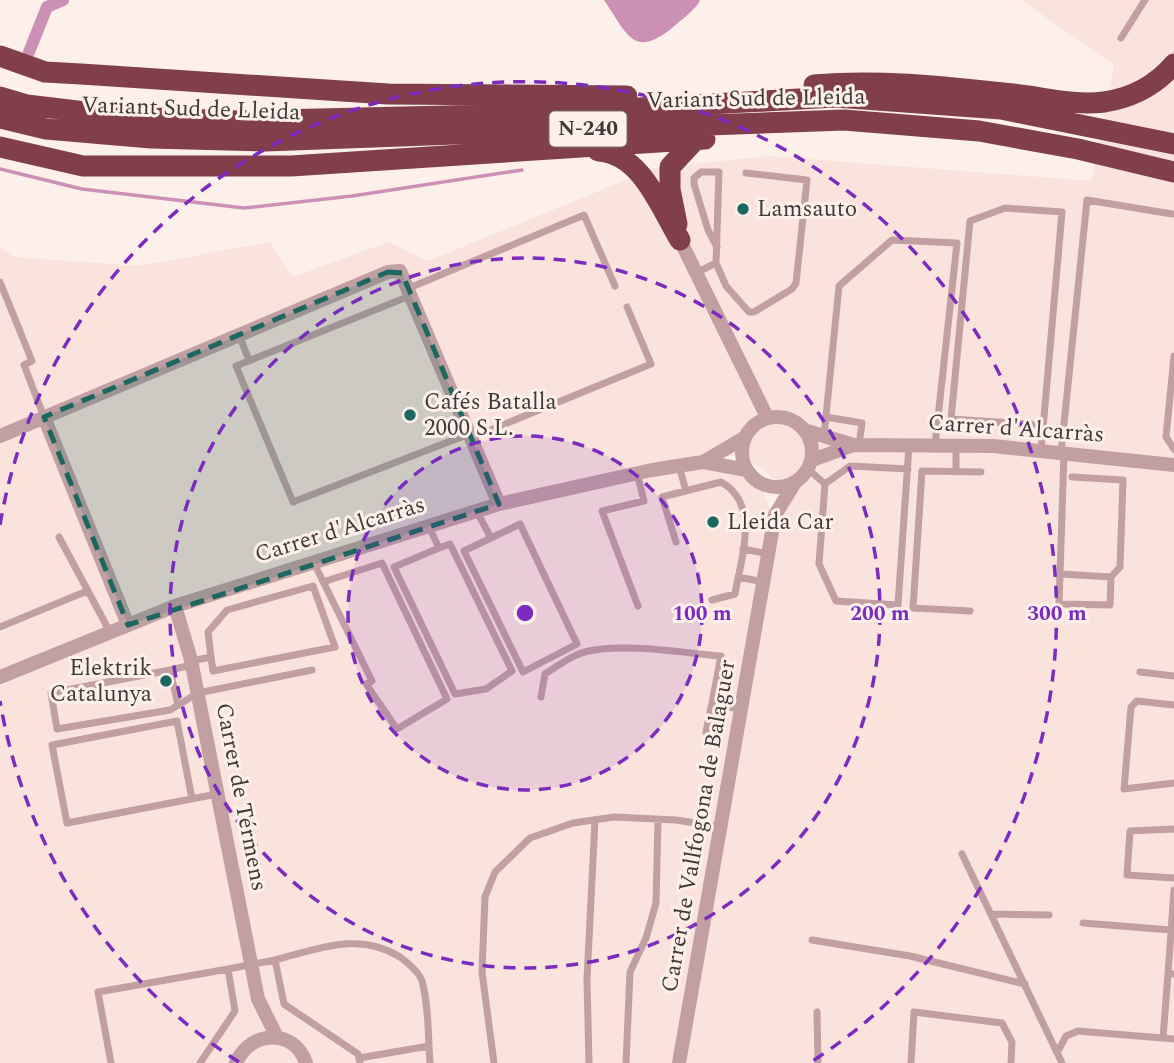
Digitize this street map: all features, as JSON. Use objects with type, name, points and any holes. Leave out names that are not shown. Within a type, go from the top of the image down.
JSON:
[{"type":"highway","name":"N-240","points":[[0,56],[45,72],[388,94],[836,97]]},
{"type":"highway","points":[[696,96],[849,82],[953,88],[1078,102],[1102,102],[1143,89],[1174,64]]},
{"type":"highway","name":"Variant Sud de Lleida","points":[[0,97],[27,105],[127,117],[238,121],[531,114],[836,97],[1001,109],[1174,144]]},
{"type":"highway","name":"Variant Sud de Lleida","points":[[0,118],[46,129],[151,138],[265,141],[844,120],[979,131],[1078,149],[1174,172]]},
{"type":"highway","name":"N-240","points":[[0,147],[83,166],[292,166],[850,129],[979,131]]},
{"type":"highway","points":[[680,240],[670,189],[670,167],[696,139]]},
{"type":"highway","points":[[550,149],[613,152],[632,164],[680,240]]},
{"type":"street","points":[[680,240],[767,417]]},
{"type":"street","points":[[0,436],[388,272],[402,273],[499,504]]},
{"type":"street","points":[[782,416],[796,421],[807,431],[813,445],[810,464],[775,515],[767,486],[747,470],[742,454],[744,438],[753,425],[767,417],[782,416]]},
{"type":"street","points":[[44,417],[128,625]]},
{"type":"street","name":"Carrer d'Alcarràs","points":[[807,431],[857,445],[956,446],[1041,451],[1174,465]]},
{"type":"street","name":"Carrer d'Alcarràs","points":[[703,462],[744,438]]},
{"type":"street","name":"Carrer d'Alcarràs","points":[[810,464],[857,445]]},
{"type":"street","name":"Carrer d'Alcarràs","points":[[0,677],[175,606],[499,504],[637,473],[703,462],[747,470]]},
{"type":"street","points":[[767,486],[794,484]]},
{"type":"street","name":"Carrer de Vallfogona de Balaguer","points":[[680,1063],[775,515]]},
{"type":"street","name":"Carrer de Térmens","points":[[175,606],[192,663],[258,999],[257,1024],[250,1043]]},
{"type":"street","name":"Carrer de Térmens","points":[[258,999],[277,1037]]},
{"type":"street","points":[[236,1063],[250,1043],[277,1037],[297,1047],[306,1063]]},
{"type":"lane","points":[[1121,38],[1145,0]]},
{"type":"lane","points":[[717,247],[708,230],[694,184],[694,178],[701,172],[719,172],[717,247],[716,263],[726,286],[749,312],[754,312],[784,295],[796,283],[807,180],[746,173]]},
{"type":"lane","points":[[1124,459],[1120,567],[1111,577],[1110,606],[1059,604],[1063,453],[1087,200],[1172,214]]},
{"type":"lane","points":[[1041,451],[1062,212],[1005,208],[970,221],[951,419],[1043,425]]},
{"type":"lane","points":[[615,286],[584,215],[236,366],[293,502],[650,364],[627,307]]},
{"type":"lane","points":[[824,436],[839,286],[892,240],[957,243],[935,446]]},
{"type":"lane","points":[[696,273],[716,263]]},
{"type":"lane","points":[[0,282],[32,361],[24,365],[44,417]]},
{"type":"lane","points":[[239,335],[249,360]]},
{"type":"lane","points":[[1174,356],[1166,437],[1174,449]]},
{"type":"lane","points":[[826,417],[862,423],[857,445]]},
{"type":"lane","points":[[810,464],[825,484],[819,564],[836,601],[898,605],[909,445]]},
{"type":"lane","points":[[956,446],[956,472]]},
{"type":"lane","points":[[1174,460],[1174,465]]},
{"type":"lane","points":[[679,466],[686,491]]},
{"type":"lane","points":[[825,484],[850,466],[908,469]]},
{"type":"lane","points":[[971,611],[913,608],[922,471],[981,472]]},
{"type":"lane","points":[[637,473],[643,501],[602,511],[638,606]]},
{"type":"lane","points":[[1072,477],[1123,480]]},
{"type":"lane","points":[[676,542],[662,497],[721,482],[736,492],[747,526],[735,594],[712,600]]},
{"type":"lane","points":[[477,511],[491,538]]},
{"type":"lane","points":[[520,524],[577,644],[523,672],[464,551],[491,538],[520,524]]},
{"type":"lane","points":[[428,526],[439,548]]},
{"type":"lane","points":[[59,537],[110,632]]},
{"type":"lane","points":[[450,544],[512,671],[486,689],[455,694],[394,568],[439,548],[450,544]]},
{"type":"lane","points":[[743,550],[769,554]]},
{"type":"lane","points":[[313,562],[372,681],[366,684],[397,729],[447,699],[382,563],[323,582]]},
{"type":"lane","points":[[1060,574],[1111,577]]},
{"type":"lane","points":[[738,577],[764,582]]},
{"type":"lane","points":[[313,586],[335,647],[213,671],[211,657],[208,632],[227,610],[313,586]]},
{"type":"lane","points":[[0,627],[87,591]]},
{"type":"lane","points":[[541,697],[545,674],[572,657],[590,650],[643,650],[721,656],[706,732]]},
{"type":"lane","points":[[211,657],[170,670],[51,693],[57,729],[170,710],[198,693],[312,670]]},
{"type":"lane","points":[[170,670],[178,705]]},
{"type":"lane","points":[[1140,672],[1174,676]]},
{"type":"lane","points":[[1174,705],[1137,701],[1131,706],[1124,789],[1174,783]]},
{"type":"lane","points":[[712,703],[743,710]]},
{"type":"lane","points":[[192,799],[177,721],[52,745],[67,823],[192,799],[218,794]]},
{"type":"lane","points":[[494,1063],[482,972],[485,898],[495,872],[530,838],[573,823],[614,817],[722,827]]},
{"type":"lane","points":[[589,1063],[587,979],[596,820]]},
{"type":"lane","points":[[625,1063],[630,972],[646,938],[656,902],[658,820]]},
{"type":"lane","points":[[1174,829],[1130,831],[1127,875],[1174,878]]},
{"type":"lane","points":[[962,854],[1062,1063]]},
{"type":"lane","points":[[1163,1038],[1171,974],[1174,890]]},
{"type":"lane","points":[[991,914],[1049,915]]},
{"type":"lane","points":[[1083,923],[1171,930]]},
{"type":"lane","points":[[812,940],[910,957],[1024,985]]},
{"type":"lane","points":[[111,1063],[98,992],[228,970],[336,945],[363,942],[385,948],[407,962],[421,979],[430,1063]]},
{"type":"lane","points":[[275,960],[284,1004],[358,1054],[359,1061],[429,1046]]},
{"type":"lane","points":[[200,1063],[235,1011],[228,970]]},
{"type":"lane","points":[[817,1012],[818,1063]]},
{"type":"lane","points":[[911,1063],[914,1012],[1002,1023],[1012,1042],[1011,1063]]},
{"type":"lane","points":[[1057,1053],[1066,1036],[1079,1031],[1174,1039]]},
{"type":"highlighted area","points":[[388,272],[402,273],[499,504],[128,625],[44,417]]},
{"type":"shaded area","points":[[604,0],[700,1],[659,37],[648,42],[639,42],[625,31]]},
{"type":"shaded area","points":[[1021,0],[1174,0],[1174,1063],[0,1063],[0,248],[15,257],[139,266],[270,242],[293,277],[388,242],[428,261],[655,168],[769,156],[1092,181],[1114,65]],"holes":[[[742,454],[785,487],[772,516],[761,484],[738,469],[688,464]]]},
{"type":"waterway","points":[[29,52],[47,7],[63,0]]},
{"type":"waterway","points":[[0,169],[82,189],[244,208],[352,196],[522,170]]},
{"type":"place","name":"Lamsauto","points":[[743,209]]},
{"type":"place","name":"Cafés Batalla 2000 S.L.","points":[[410,415]]},
{"type":"place","name":"Lleida Car","points":[[713,522]]},
{"type":"place","name":"Elektrik Catalunya","points":[[166,681]]}]
